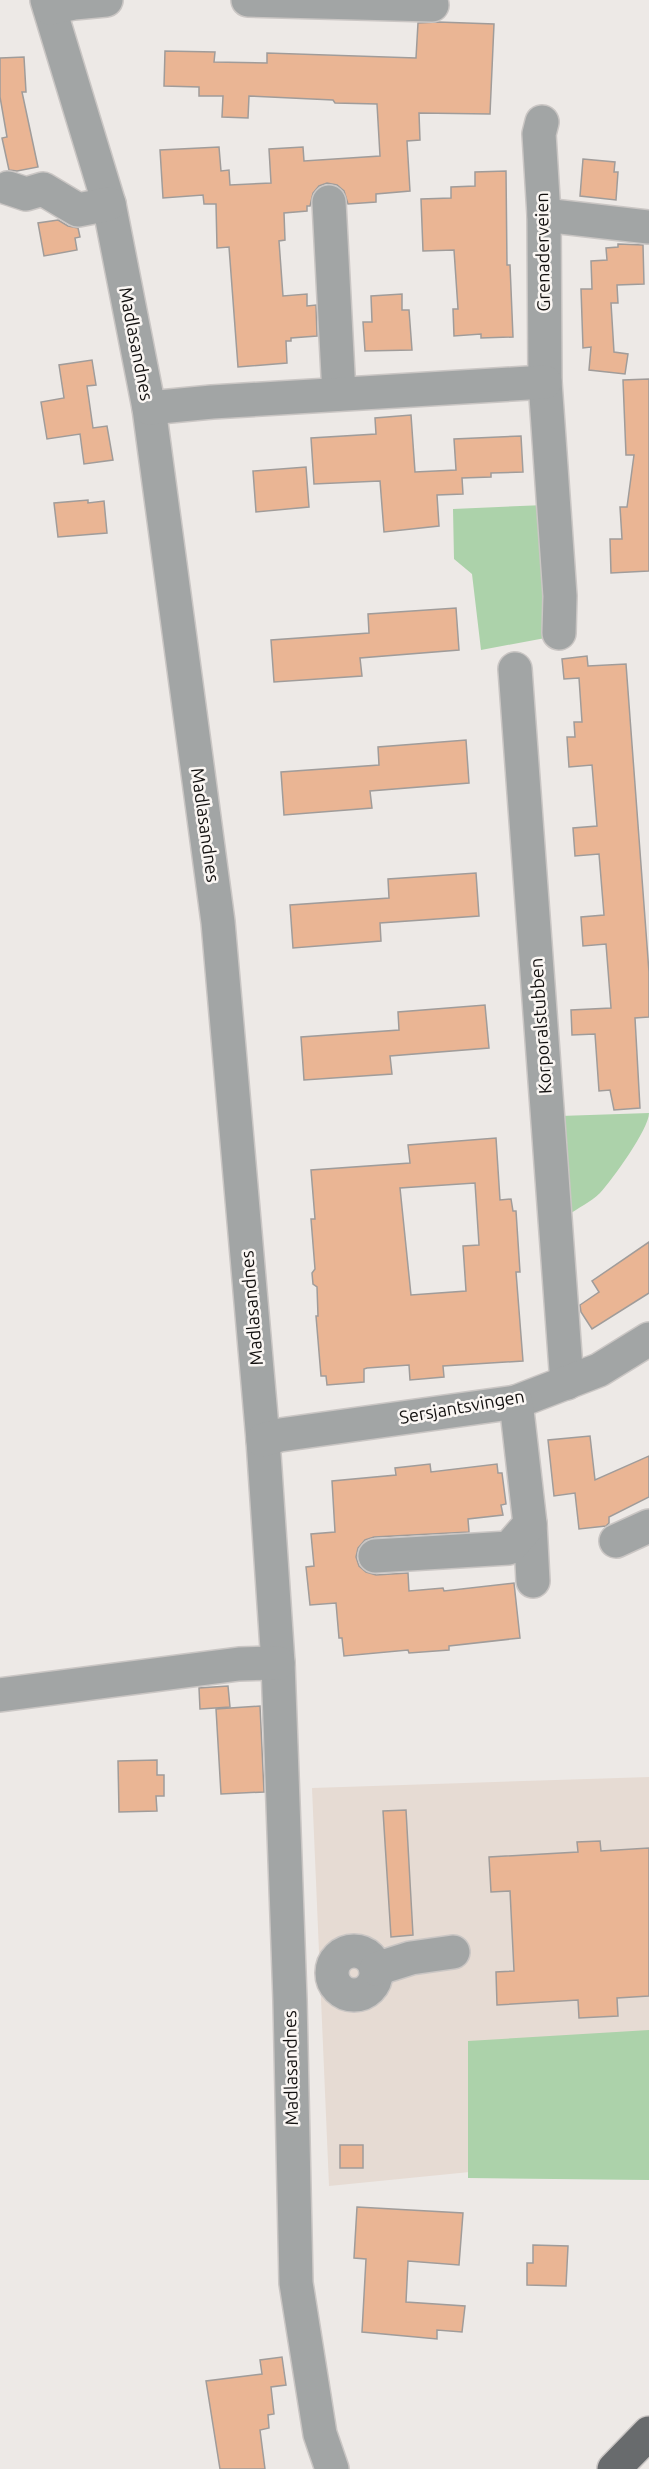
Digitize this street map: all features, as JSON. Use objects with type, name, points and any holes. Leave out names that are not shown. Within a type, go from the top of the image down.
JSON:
[{"type":"main road","points":[[614,2469],[645,2444]]},
{"type":"street","points":[[48,4],[106,0]]},
{"type":"street","points":[[248,0],[432,5]]},
{"type":"street","name":"Madlasandnes","points":[[48,4],[109,204],[149,408],[218,922],[263,1440],[278,1663],[290,2000],[296,2283],[320,2434],[332,2469]]},
{"type":"street","name":"Grenaderveien","points":[[542,122],[539,134],[544,215],[545,382],[560,608],[559,633]]},
{"type":"street","points":[[9,188],[26,194],[43,189],[78,210],[109,204]]},
{"type":"street","points":[[329,202],[339,394]]},
{"type":"street","points":[[544,215],[649,227]]},
{"type":"street","points":[[149,408],[545,382]]},
{"type":"street","name":"Korporalstubben","points":[[515,669],[567,1383]]},
{"type":"street","name":"Sersjantsvingen","points":[[263,1440],[280,1435],[516,1402],[599,1370],[649,1339]]},
{"type":"street","points":[[516,1402],[530,1524],[533,1581]]},
{"type":"street","points":[[375,1556],[509,1548],[530,1524]]},
{"type":"street","points":[[616,1541],[649,1526]]},
{"type":"street","points":[[0,1695],[239,1664],[278,1663]]},
{"type":"street","points":[[290,2000],[314,1997],[334,1985],[332,1970],[339,1956],[354,1950],[368,1955],[376,1969],[411,1958],[453,1952]]},
{"type":"shaded area","points":[[649,1777],[649,2154],[329,2186],[312,1788]]},
{"type":"green space","points":[[545,505],[556,636],[481,650],[472,574],[454,559],[453,509]]},
{"type":"green space","points":[[649,1113],[637,1142],[606,1186],[593,1199],[568,1215],[560,1116]]},
{"type":"green space","points":[[649,2030],[649,2180],[468,2178],[468,2041]]},
{"type":"building","points":[[418,23],[494,24],[490,114],[419,113],[420,140],[407,141],[410,191],[376,194],[376,202],[348,204],[344,191],[337,185],[327,183],[319,186],[313,193],[307,211],[284,213],[285,240],[279,241],[283,296],[307,294],[307,306],[316,305],[317,336],[291,338],[291,341],[286,341],[287,363],[238,367],[229,247],[217,248],[216,204],[204,204],[203,195],[163,198],[160,150],[219,147],[221,171],[229,170],[230,185],[271,183],[269,149],[303,147],[304,161],[380,156],[377,104],[249,96],[248,118],[222,117],[223,96],[199,96],[199,87],[164,86],[165,51],[215,52],[214,62],[267,63],[267,53],[416,58]]},
{"type":"building","points":[[24,57],[26,92],[22,92],[38,167],[17,171],[9,170],[2,138],[7,137],[0,97],[0,58]]},
{"type":"building","points":[[583,159],[615,162],[614,172],[618,172],[616,200],[580,196]]},
{"type":"building","points":[[506,171],[507,265],[510,265],[513,337],[481,338],[481,334],[454,336],[453,309],[458,309],[454,250],[423,251],[421,199],[451,198],[451,187],[475,186],[475,172]]},
{"type":"building","points":[[58,220],[68,226],[78,228],[80,237],[75,238],[77,250],[44,256],[38,223]]},
{"type":"building","points":[[618,244],[643,245],[644,284],[617,285],[618,303],[611,303],[614,352],[628,354],[625,374],[589,370],[591,347],[583,348],[581,289],[592,289],[591,261],[607,260],[606,248],[618,247]]},
{"type":"building","points":[[402,294],[402,310],[409,310],[412,350],[365,351],[363,322],[372,322],[371,296]]},
{"type":"building","points":[[92,360],[96,385],[87,386],[93,428],[107,426],[113,460],[84,464],[80,434],[47,439],[41,402],[64,398],[59,365]]},
{"type":"building","points":[[649,379],[649,571],[611,573],[610,539],[622,539],[620,507],[627,507],[634,455],[626,455],[623,380]]},
{"type":"building","points":[[411,415],[415,472],[456,470],[454,439],[521,436],[523,472],[491,473],[491,477],[462,478],[463,494],[437,495],[439,526],[384,532],[380,481],[314,484],[311,438],[376,434],[375,418]]},
{"type":"building","points":[[306,467],[309,507],[256,512],[253,471]]},
{"type":"building","points":[[88,500],[88,503],[104,501],[107,533],[58,537],[54,503]]},
{"type":"building","points":[[456,608],[459,650],[360,658],[362,676],[274,682],[271,640],[369,633],[368,614]]},
{"type":"building","points":[[587,656],[588,666],[626,664],[649,972],[649,1017],[635,1018],[640,1108],[614,1110],[610,1090],[599,1091],[595,1034],[572,1035],[571,1010],[611,1008],[606,944],[583,946],[581,917],[604,915],[599,854],[575,856],[573,828],[597,826],[592,765],[569,767],[567,737],[575,737],[574,722],[582,722],[579,678],[564,679],[562,659]]},
{"type":"building","points":[[466,740],[469,783],[370,791],[372,808],[284,815],[281,772],[379,765],[378,747]]},
{"type":"building","points":[[476,873],[479,916],[380,923],[381,941],[293,948],[290,905],[389,898],[388,879]]},
{"type":"building","points":[[485,1005],[489,1048],[390,1056],[392,1074],[304,1080],[301,1037],[399,1030],[398,1012]]},
{"type":"building","points":[[496,1138],[500,1200],[511,1199],[513,1211],[516,1211],[520,1272],[516,1272],[523,1361],[443,1366],[444,1377],[410,1380],[409,1365],[367,1368],[364,1369],[364,1382],[327,1385],[326,1376],[321,1376],[316,1316],[318,1316],[317,1287],[313,1284],[312,1273],[315,1269],[311,1219],[315,1219],[311,1170],[410,1163],[408,1145]],"holes":[[[475,1183],[479,1245],[463,1246],[466,1291],[411,1295],[400,1188]]]},
{"type":"building","points":[[649,1242],[649,1293],[592,1329],[581,1312],[580,1305],[599,1292],[592,1281]]},
{"type":"building","points":[[590,1436],[595,1480],[649,1456],[649,1497],[609,1517],[609,1523],[606,1526],[579,1529],[575,1493],[554,1496],[548,1440]]},
{"type":"building","points":[[430,1464],[431,1472],[497,1464],[498,1473],[502,1473],[506,1504],[501,1505],[503,1515],[468,1519],[469,1532],[374,1537],[365,1540],[358,1548],[356,1557],[359,1566],[366,1572],[376,1575],[408,1573],[409,1591],[443,1588],[444,1591],[514,1583],[520,1638],[449,1646],[449,1650],[409,1653],[408,1650],[344,1656],[342,1638],[339,1638],[336,1603],[310,1605],[306,1567],[314,1566],[311,1534],[335,1532],[332,1481],[396,1475],[395,1468]]},
{"type":"building","points":[[228,1686],[230,1707],[200,1709],[199,1688]]},
{"type":"building","points":[[260,1706],[264,1792],[221,1794],[216,1709]]},
{"type":"building","points":[[157,1760],[157,1775],[164,1775],[164,1796],[156,1796],[157,1811],[119,1812],[118,1761]]},
{"type":"building","points":[[406,1810],[413,1935],[391,1937],[383,1811]]},
{"type":"building","points":[[600,1841],[601,1851],[649,1848],[649,1996],[617,1998],[618,2016],[579,2018],[578,2000],[497,2005],[496,1972],[514,1971],[510,1891],[491,1892],[489,1857],[578,1852],[577,1842]]},
{"type":"building","points":[[340,2145],[363,2145],[363,2168],[340,2168]]},
{"type":"building","points":[[357,2207],[463,2213],[459,2265],[408,2261],[406,2302],[465,2306],[462,2332],[437,2330],[437,2339],[362,2332],[366,2259],[354,2258]]},
{"type":"building","points":[[533,2245],[568,2246],[566,2286],[527,2285],[527,2263],[533,2263]]},
{"type":"building","points":[[282,2357],[286,2385],[271,2387],[274,2414],[268,2415],[269,2428],[260,2430],[265,2469],[220,2469],[206,2381],[262,2374],[260,2360]]}]
